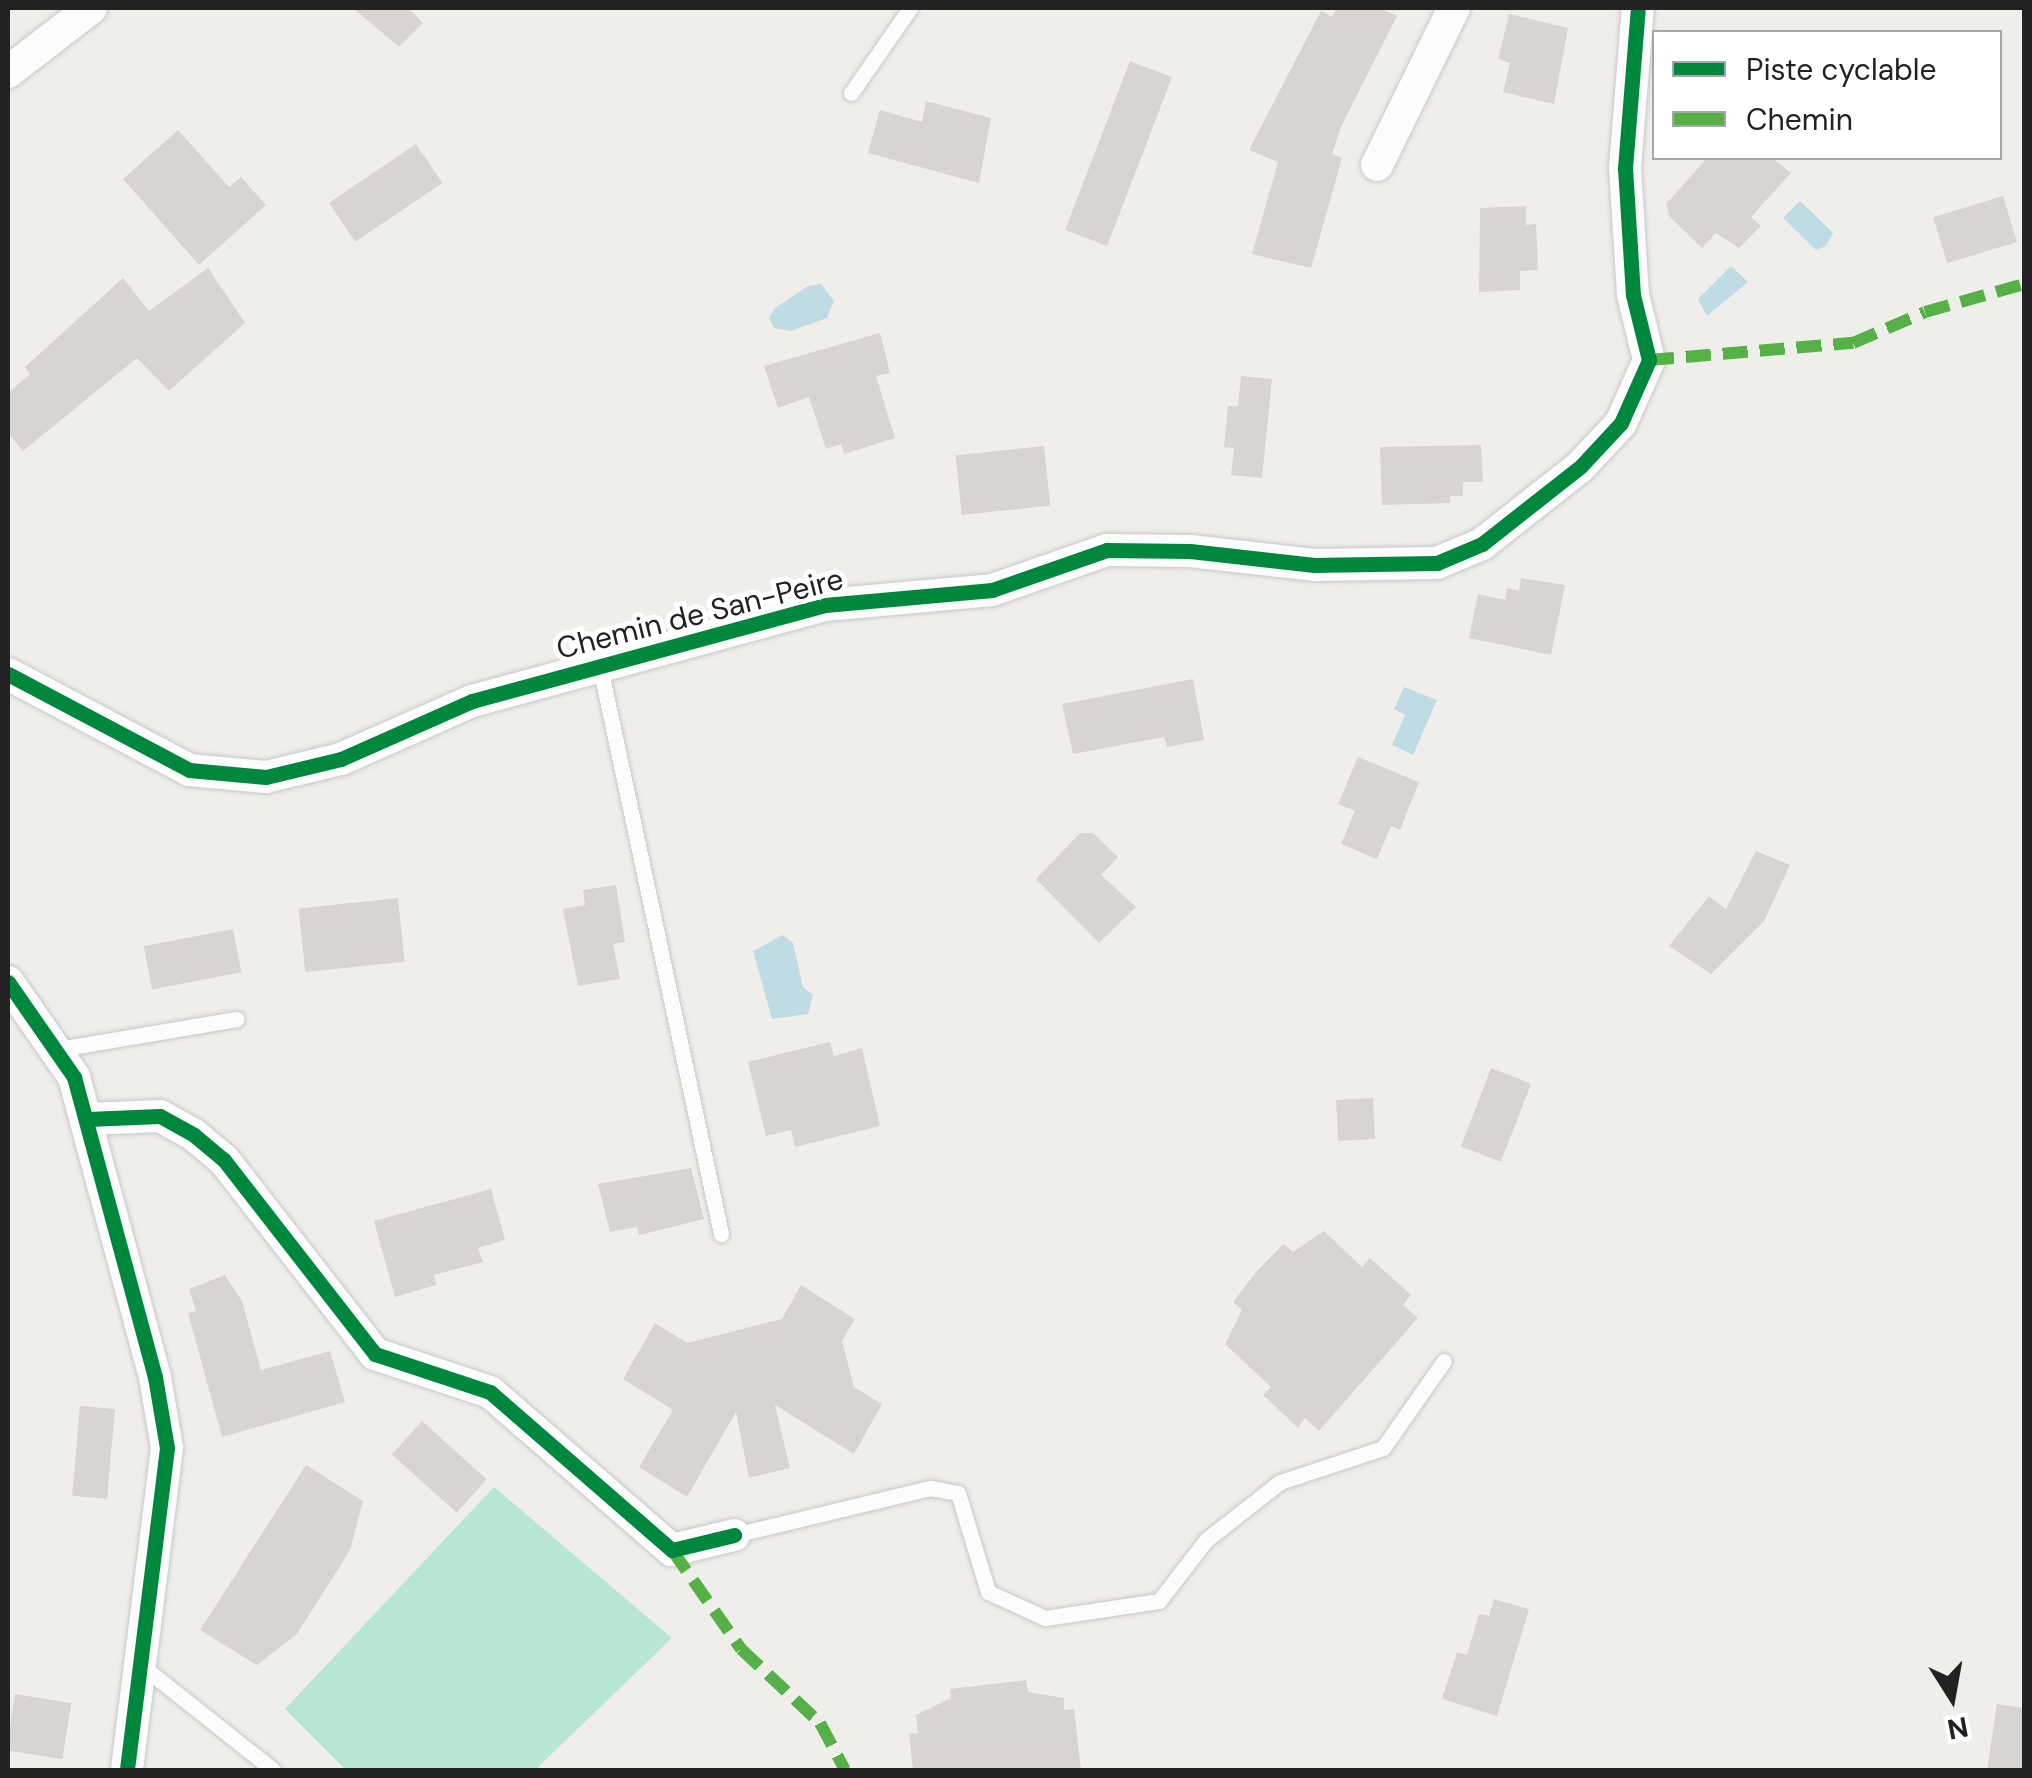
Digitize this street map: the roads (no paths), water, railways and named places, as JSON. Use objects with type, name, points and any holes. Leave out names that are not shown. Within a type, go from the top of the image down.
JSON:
[{"type":"street","points":[[8,72],[91,8]]},
{"type":"street","points":[[1378,165],[1454,8]]},
{"type":"street","name":"Chemin de San-Peire","points":[[8,674],[189,770],[231,779],[307,770],[472,700],[825,606],[992,590],[1107,550],[1190,551],[1314,565],[1438,564],[1482,544],[1581,466],[1621,423],[1648,360],[1633,295],[1624,168],[1638,8]]},
{"type":"street","points":[[8,982],[59,1049],[87,1119],[155,1376],[167,1448],[127,1770]]},
{"type":"street","points":[[87,1119],[160,1116],[194,1134],[224,1160],[374,1354],[490,1392],[672,1550],[734,1536]]},
{"type":"lane","points":[[851,93],[910,8]]},
{"type":"lane","points":[[600,667],[722,1234]]},
{"type":"lane","points":[[59,1049],[236,1018]]},
{"type":"lane","points":[[734,1536],[930,1488],[958,1493],[988,1592],[1045,1618],[1159,1602],[1206,1540],[1280,1482],[1382,1448],[1444,1361]]},
{"type":"lane","points":[[138,1664],[273,1770]]},
{"type":"water","points":[[1800,201],[1833,233],[1826,246],[1816,250],[1783,218]]},
{"type":"water","points":[[1731,266],[1748,282],[1707,316],[1698,299]]},
{"type":"water","points":[[821,284],[834,301],[827,318],[791,331],[774,328],[769,318],[775,308],[808,286]]},
{"type":"water","points":[[1404,687],[1437,700],[1413,755],[1392,745],[1405,715],[1394,709]]},
{"type":"water","points":[[783,935],[793,943],[803,987],[813,995],[808,1014],[772,1019],[753,951]]}]
